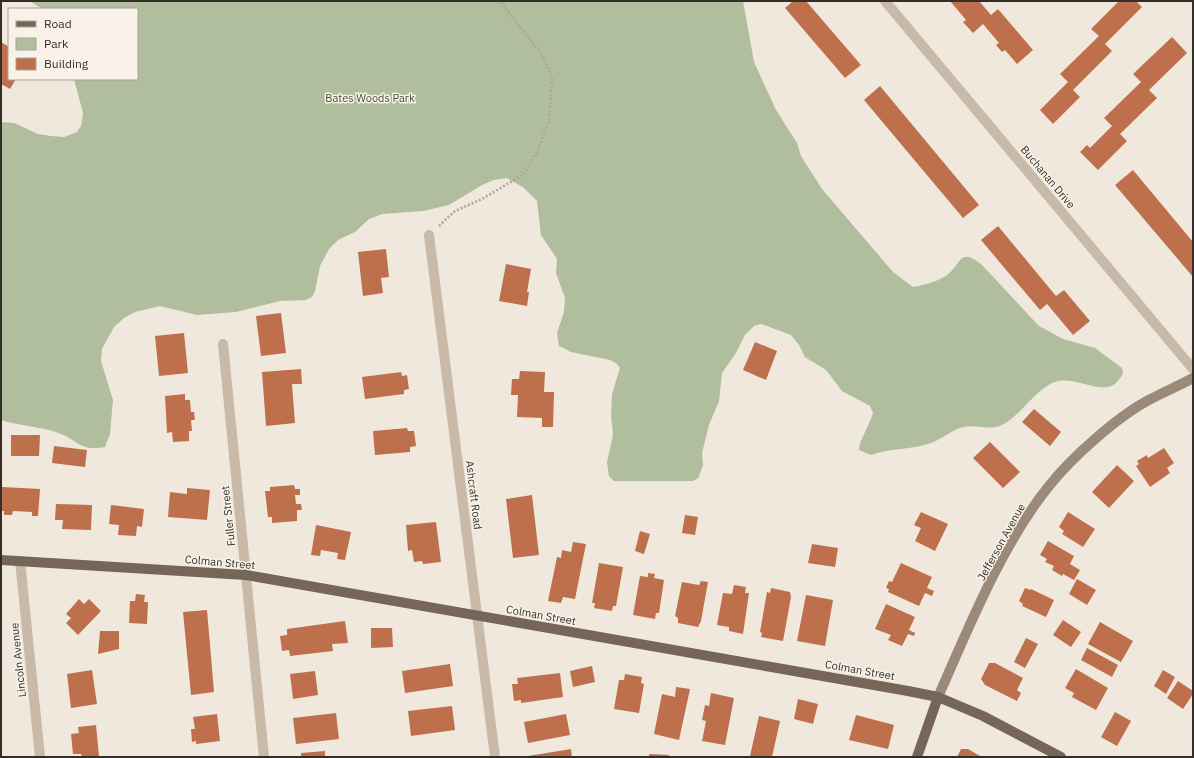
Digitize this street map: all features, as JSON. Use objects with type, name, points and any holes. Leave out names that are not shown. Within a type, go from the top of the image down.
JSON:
[{"type":"main road","name":"Jefferson Avenue","points":[[917,757],[938,697],[1001,562],[1022,524],[1049,485],[1096,438],[1146,402],[1193,378]]},
{"type":"main road","name":"Colman Street","points":[[1,560],[246,575],[938,697],[983,716],[1062,757]]},
{"type":"street","name":"Buchanan Drive","points":[[884,1],[1193,369]]},
{"type":"street","name":"Ashcraft Road","points":[[429,235],[495,757]]},
{"type":"street","name":"Fuller Street","points":[[223,344],[264,757]]},
{"type":"street","name":"Lincoln Avenue","points":[[20,561],[40,757]]},
{"type":"path","points":[[429,235],[455,211],[482,199],[524,174],[538,150],[549,121],[552,79],[544,58],[500,1]]},
{"type":"green space","name":"Bates Woods Park","points":[[30,1],[743,1],[754,62],[776,110],[797,143],[801,156],[822,189],[893,272],[913,287],[934,282],[946,276],[961,259],[969,257],[982,265],[1039,326],[1063,339],[1095,348],[1122,368],[1123,374],[1115,384],[1110,387],[1096,387],[1066,381],[1052,383],[1037,394],[1017,414],[997,427],[963,427],[954,430],[928,444],[885,451],[871,455],[859,450],[860,443],[873,413],[870,406],[842,391],[826,370],[805,357],[799,345],[791,335],[761,324],[754,326],[745,335],[736,353],[722,373],[719,401],[709,425],[702,453],[703,466],[698,478],[693,481],[614,481],[609,476],[607,462],[613,435],[611,415],[612,394],[620,368],[616,363],[610,360],[571,352],[559,346],[557,333],[564,312],[565,298],[556,273],[557,259],[541,235],[537,201],[524,188],[507,178],[494,180],[482,185],[449,205],[423,211],[382,214],[369,219],[355,232],[338,240],[329,249],[320,266],[315,291],[312,297],[306,300],[280,301],[236,312],[197,315],[160,306],[135,312],[124,318],[114,327],[102,349],[101,361],[113,400],[110,434],[105,447],[89,448],[56,432],[1,420],[1,122],[14,123],[38,134],[64,137],[77,132],[81,126],[83,113],[74,80],[138,80],[138,8],[40,8]]},
{"type":"building","points":[[793,1],[806,1],[861,65],[845,78],[785,8]]},
{"type":"building","points":[[950,1],[979,1],[991,15],[998,9],[1033,50],[1017,64],[1005,50],[1002,52],[996,45],[999,43],[983,24],[973,33],[963,22],[966,20]]},
{"type":"building","points":[[1119,1],[1136,1],[1142,7],[1105,44],[1112,51],[1073,90],[1080,97],[1053,124],[1040,110],[1068,82],[1060,74],[1099,36],[1091,29]]},
{"type":"building","points":[[1172,37],[1187,53],[1149,90],[1157,98],[1120,134],[1127,141],[1098,170],[1080,152],[1087,145],[1090,148],[1112,126],[1104,118],[1141,82],[1133,74]]},
{"type":"building","points":[[1,42],[8,46],[8,80],[15,80],[10,89],[1,84]]},
{"type":"building","points":[[880,86],[979,205],[963,218],[864,100]]},
{"type":"building","points":[[1133,170],[1193,242],[1193,277],[1115,185]]},
{"type":"building","points":[[998,226],[1056,296],[1064,290],[1090,321],[1073,335],[1047,304],[1040,310],[981,240]]},
{"type":"building","points":[[386,249],[389,277],[381,278],[383,293],[363,296],[358,252]]},
{"type":"building","points":[[506,264],[531,269],[527,292],[529,292],[527,306],[499,301]]},
{"type":"building","points":[[281,313],[286,353],[261,356],[256,316]]},
{"type":"building","points":[[184,333],[188,373],[159,376],[155,336]]},
{"type":"building","points":[[755,342],[777,351],[766,380],[743,370]]},
{"type":"building","points":[[301,369],[302,384],[292,384],[295,423],[266,426],[262,372]]},
{"type":"building","points":[[520,371],[545,372],[544,392],[554,392],[553,427],[542,427],[542,418],[517,417],[518,395],[511,395],[512,379],[519,379]]},
{"type":"building","points":[[401,372],[402,376],[407,375],[409,389],[404,390],[404,394],[365,399],[362,377]]},
{"type":"building","points":[[185,394],[185,400],[190,400],[191,412],[194,412],[195,420],[191,420],[192,431],[189,431],[189,441],[173,442],[172,432],[167,433],[165,396]]},
{"type":"building","points":[[1034,409],[1061,432],[1050,446],[1022,422]]},
{"type":"building","points":[[407,428],[408,431],[414,431],[416,446],[410,447],[410,452],[375,455],[373,431]]},
{"type":"building","points":[[11,435],[40,435],[39,456],[11,456]]},
{"type":"building","points":[[990,442],[1020,472],[1003,488],[973,458]]},
{"type":"building","points":[[54,446],[87,450],[85,467],[52,463]]},
{"type":"building","points":[[1164,448],[1174,463],[1167,468],[1170,473],[1150,487],[1136,466],[1139,464],[1137,461],[1147,455],[1148,458]]},
{"type":"building","points":[[1117,465],[1134,481],[1109,508],[1092,492]]},
{"type":"building","points":[[294,485],[295,489],[300,489],[300,495],[295,495],[296,504],[301,504],[302,510],[297,510],[297,521],[272,523],[272,517],[268,517],[265,491],[270,491],[270,487]]},
{"type":"building","points":[[2,487],[40,489],[38,516],[32,516],[32,512],[13,511],[12,515],[4,515],[4,511],[1,511]]},
{"type":"building","points":[[187,488],[210,490],[207,520],[168,517],[170,492],[187,494]]},
{"type":"building","points":[[532,495],[539,555],[513,558],[506,499]]},
{"type":"building","points":[[56,504],[92,505],[91,530],[62,529],[63,520],[55,520]]},
{"type":"building","points":[[111,505],[144,509],[142,527],[137,526],[136,536],[118,535],[119,525],[109,524]]},
{"type":"building","points":[[921,512],[948,524],[935,551],[915,541],[921,528],[914,525]]},
{"type":"building","points":[[1068,512],[1095,529],[1083,547],[1062,534],[1064,531],[1059,527]]},
{"type":"building","points":[[685,515],[698,517],[695,535],[682,533]]},
{"type":"building","points":[[436,522],[441,562],[423,564],[422,561],[414,562],[412,550],[408,551],[406,525]]},
{"type":"building","points":[[316,525],[351,532],[345,560],[337,559],[338,553],[321,550],[320,556],[311,555]]},
{"type":"building","points":[[640,531],[650,534],[644,554],[635,551]]},
{"type":"building","points":[[1048,541],[1074,556],[1070,564],[1080,570],[1074,580],[1063,574],[1062,576],[1052,570],[1054,566],[1045,562],[1047,559],[1040,555]]},
{"type":"building","points":[[573,542],[586,544],[575,599],[563,597],[561,603],[548,601],[557,557],[561,558],[562,550],[571,552]]},
{"type":"building","points":[[812,544],[838,548],[835,567],[808,563]]},
{"type":"building","points":[[599,563],[623,567],[616,606],[613,606],[612,611],[594,608],[595,603],[592,603]]},
{"type":"building","points":[[901,563],[932,577],[927,588],[934,591],[932,596],[925,593],[919,606],[888,592],[889,589],[886,588],[889,581],[892,582]]},
{"type":"building","points":[[648,573],[655,574],[654,578],[664,580],[659,613],[656,613],[655,619],[633,615],[640,576],[648,577]]},
{"type":"building","points":[[1077,579],[1096,590],[1087,605],[1069,594]]},
{"type":"building","points":[[701,581],[708,582],[701,621],[698,627],[678,623],[678,618],[675,616],[682,582],[699,585]]},
{"type":"building","points":[[734,585],[746,587],[745,593],[749,593],[743,634],[729,631],[729,627],[717,625],[723,593],[732,594]]},
{"type":"building","points":[[771,588],[790,592],[791,597],[783,641],[761,637],[762,633],[760,632],[767,592],[770,593]]},
{"type":"building","points":[[1025,588],[1031,589],[1054,600],[1046,617],[1022,606],[1023,604],[1019,601]]},
{"type":"building","points":[[136,594],[145,595],[144,602],[148,602],[147,624],[129,623],[130,601],[135,601]]},
{"type":"building","points":[[806,595],[833,600],[825,646],[797,641]]},
{"type":"building","points":[[79,599],[84,604],[89,599],[101,611],[78,635],[66,623],[71,618],[66,614]]},
{"type":"building","points":[[886,604],[915,617],[909,630],[915,633],[914,636],[908,634],[902,646],[888,640],[891,635],[875,629]]},
{"type":"building","points":[[207,610],[214,692],[191,695],[183,612]]},
{"type":"building","points":[[1063,620],[1081,632],[1071,647],[1053,635]]},
{"type":"building","points":[[345,621],[348,643],[332,644],[333,651],[290,656],[289,650],[282,651],[280,636],[287,635],[287,629]]},
{"type":"building","points":[[1100,622],[1133,641],[1121,662],[1088,644]]},
{"type":"building","points":[[371,628],[392,628],[393,647],[371,648]]},
{"type":"building","points":[[100,631],[119,631],[119,649],[98,654]]},
{"type":"building","points":[[1026,638],[1038,644],[1025,668],[1014,662]]},
{"type":"building","points":[[1087,648],[1118,665],[1112,677],[1081,660]]},
{"type":"building","points":[[989,663],[995,663],[1023,678],[1017,690],[1021,693],[1017,701],[985,685],[981,679]]},
{"type":"building","points":[[450,664],[453,686],[405,693],[402,671]]},
{"type":"building","points":[[592,666],[595,682],[573,687],[570,671]]},
{"type":"building","points":[[1076,669],[1108,688],[1096,710],[1072,697],[1074,693],[1065,688]]},
{"type":"building","points":[[92,670],[97,704],[71,708],[67,674]]},
{"type":"building","points":[[1163,670],[1175,677],[1166,694],[1154,686]]},
{"type":"building","points":[[315,671],[318,695],[293,699],[290,674]]},
{"type":"building","points":[[560,673],[563,697],[521,703],[521,700],[514,701],[512,684],[518,684],[517,678]]},
{"type":"building","points":[[625,674],[642,677],[641,683],[644,684],[639,713],[614,709],[619,680],[624,680]]},
{"type":"building","points":[[1178,681],[1193,691],[1193,694],[1183,709],[1167,698]]},
{"type":"building","points":[[676,687],[690,689],[679,740],[654,734],[662,694],[675,697]]},
{"type":"building","points":[[711,693],[734,698],[725,745],[702,741],[706,721],[702,720],[705,705],[709,706]]},
{"type":"building","points":[[798,699],[818,704],[813,724],[794,719]]},
{"type":"building","points":[[452,706],[455,730],[411,736],[408,711]]},
{"type":"building","points":[[1115,712],[1131,721],[1117,746],[1101,737]]},
{"type":"building","points":[[336,713],[339,739],[296,744],[293,718]]},
{"type":"building","points":[[217,714],[220,741],[196,744],[196,741],[192,742],[191,729],[195,729],[193,717]]},
{"type":"building","points":[[566,714],[570,735],[528,743],[524,722]]},
{"type":"building","points":[[856,715],[894,725],[888,749],[849,740]]},
{"type":"building","points":[[759,716],[780,721],[772,757],[750,756]]},
{"type":"building","points":[[96,725],[99,756],[82,757],[81,754],[73,754],[71,734],[79,733],[78,727]]},
{"type":"building","points":[[571,749],[572,757],[528,757],[528,756]]},
{"type":"building","points":[[961,749],[968,749],[982,757],[957,757]]},
{"type":"building","points":[[325,751],[325,757],[301,757],[301,753]]},
{"type":"building","points":[[649,754],[669,755],[669,757],[649,757]]}]
